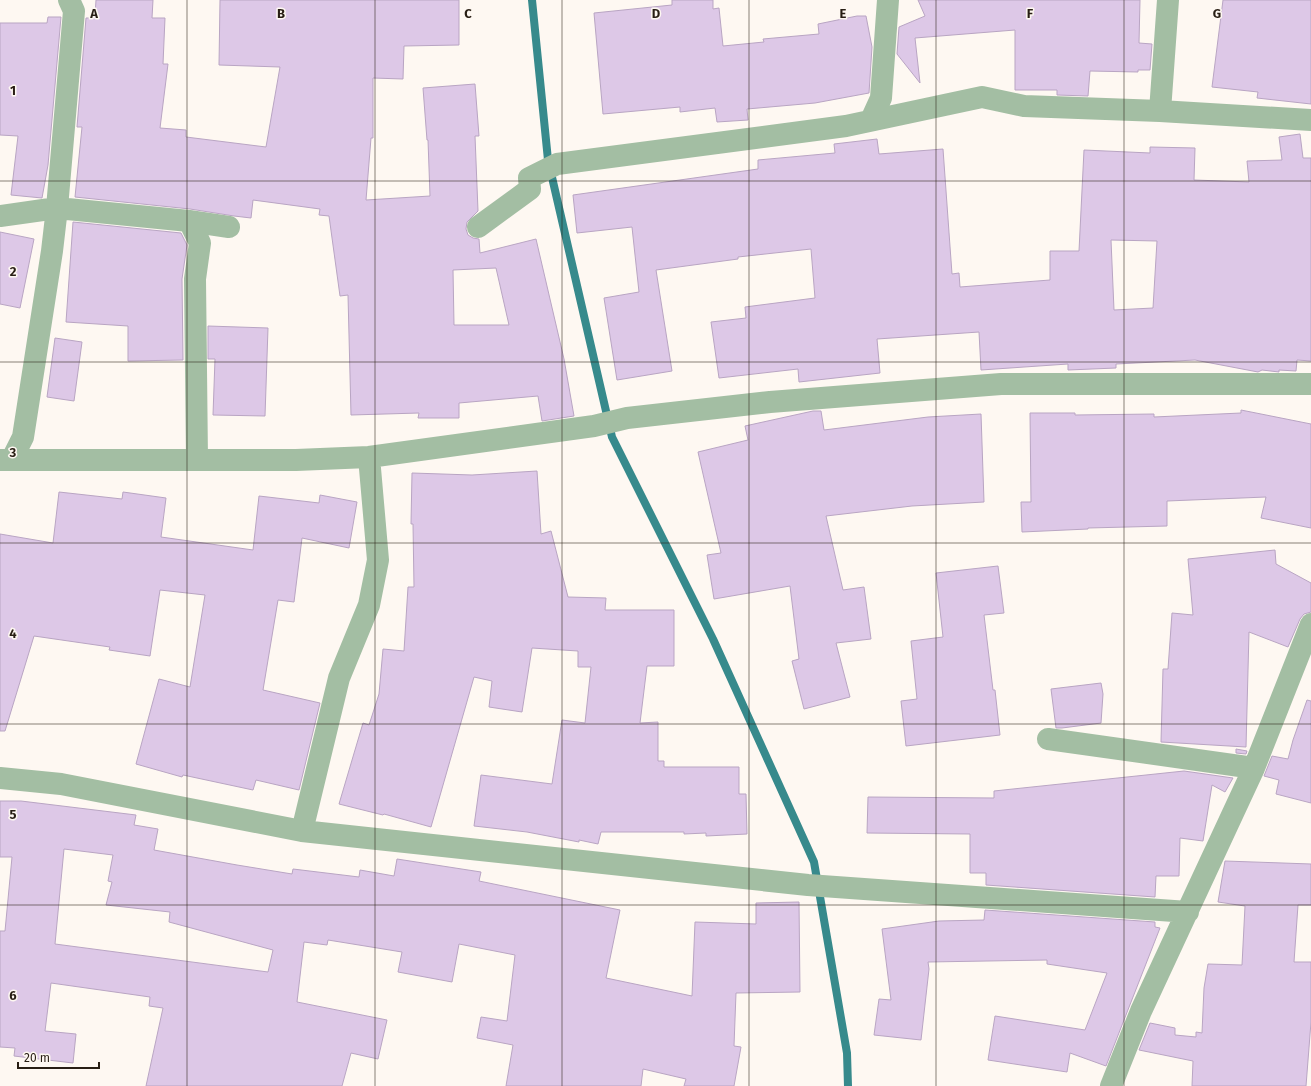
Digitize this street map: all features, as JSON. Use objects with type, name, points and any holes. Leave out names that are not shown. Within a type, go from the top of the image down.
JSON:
[{"type":"street","points":[[6,459],[23,437],[52,250],[74,11],[69,0]]},
{"type":"street","points":[[871,120],[881,98],[888,0]]},
{"type":"street","points":[[1160,111],[1168,0]]},
{"type":"street","points":[[478,227],[530,189],[529,178],[557,164],[846,126],[982,96],[1024,106],[1160,111],[1311,120]]},
{"type":"street","points":[[0,216],[57,208],[189,221],[229,227]]},
{"type":"street","points":[[189,221],[200,243],[195,279],[197,460]]},
{"type":"street","points":[[6,459],[296,460],[369,457],[594,426],[626,418],[770,402],[1001,384],[1311,384]]},
{"type":"street","points":[[302,831],[339,678],[369,605],[378,560],[369,457]]},
{"type":"street","points":[[1111,1086],[1141,1011],[1254,768],[1311,624]]},
{"type":"street","points":[[1048,739],[1254,768]]},
{"type":"street","points":[[0,778],[61,784],[302,831],[819,886],[1188,912]]},
{"type":"building","points":[[96,0],[153,0],[152,18],[165,18],[163,64],[168,64],[160,128],[186,130],[186,137],[266,147],[280,67],[219,65],[220,0],[459,0],[459,45],[404,46],[403,79],[373,78],[373,138],[371,138],[366,200],[430,196],[428,140],[423,88],[475,84],[479,136],[475,136],[478,211],[467,222],[466,229],[468,235],[479,239],[480,253],[536,239],[564,359],[574,416],[542,421],[538,396],[459,403],[459,418],[418,418],[419,413],[351,415],[348,295],[340,296],[329,216],[319,215],[320,209],[253,200],[251,218],[190,209],[75,197],[82,127],[77,127],[86,18],[92,18],[92,16],[95,16]],"holes":[[[496,268],[509,325],[454,325],[453,270]]]},
{"type":"building","points":[[672,0],[713,0],[713,9],[719,8],[723,46],[764,42],[763,39],[819,34],[818,24],[857,16],[866,16],[872,47],[869,93],[815,103],[747,109],[748,120],[717,122],[715,108],[680,112],[680,107],[603,114],[594,13],[672,5]]},
{"type":"building","points":[[918,0],[1140,0],[1139,43],[1152,44],[1150,70],[1138,70],[1138,72],[1090,71],[1088,96],[1057,95],[1057,90],[1015,90],[1015,30],[915,38],[920,83],[897,54],[899,27],[925,16]]},
{"type":"building","points":[[1223,0],[1311,0],[1311,104],[1257,98],[1258,92],[1212,87]]},
{"type":"building","points":[[48,17],[61,17],[48,165],[42,198],[11,195],[18,136],[0,135],[0,23],[47,23]]},
{"type":"building","points":[[1300,134],[1303,158],[1311,158],[1311,361],[1297,360],[1296,371],[1279,370],[1279,372],[1262,370],[1258,372],[1195,360],[1116,364],[1116,368],[1068,370],[1068,364],[981,370],[979,332],[877,339],[880,373],[799,382],[798,369],[719,378],[711,322],[746,318],[745,307],[815,298],[811,249],[738,257],[738,259],[656,270],[672,371],[617,380],[604,298],[639,292],[632,227],[577,233],[573,195],[758,169],[758,160],[835,153],[834,144],[877,139],[879,154],[943,149],[952,274],[959,273],[960,287],[1050,280],[1050,251],[1079,251],[1084,150],[1150,153],[1150,147],[1195,148],[1194,180],[1249,182],[1247,161],[1282,160],[1279,137]],"holes":[[[1111,240],[1157,241],[1153,308],[1114,310]]]},
{"type":"building","points":[[73,222],[181,233],[187,245],[182,279],[183,360],[128,361],[128,326],[66,322]]},
{"type":"building","points":[[0,232],[34,239],[20,308],[0,304]]},
{"type":"building","points":[[208,326],[268,328],[265,416],[213,415],[215,359],[208,359]]},
{"type":"building","points":[[55,338],[82,342],[74,401],[47,397]]},
{"type":"building","points":[[1241,410],[1311,424],[1311,528],[1261,518],[1266,497],[1167,501],[1167,526],[1088,528],[1022,532],[1021,502],[1031,502],[1030,413],[1075,413],[1075,415],[1154,414],[1154,417],[1241,413]]},
{"type":"building","points":[[813,411],[821,411],[824,430],[928,417],[981,414],[984,502],[912,506],[826,516],[843,590],[864,587],[871,639],[836,643],[850,697],[804,709],[792,661],[799,659],[790,586],[714,599],[707,555],[721,553],[698,452],[748,440],[745,426]]},
{"type":"building","points":[[537,471],[541,534],[551,531],[568,597],[606,598],[605,610],[674,610],[674,666],[647,666],[640,723],[658,722],[658,761],[664,761],[664,767],[739,767],[739,794],[746,794],[747,834],[706,836],[706,833],[684,834],[684,832],[601,832],[598,844],[527,832],[474,826],[481,775],[552,784],[562,720],[585,723],[591,667],[578,667],[578,651],[532,648],[522,712],[489,707],[492,681],[474,677],[431,827],[384,814],[339,804],[363,723],[369,725],[379,694],[383,649],[404,651],[408,587],[414,587],[413,524],[411,524],[412,473],[472,475]]},
{"type":"building","points":[[59,492],[122,499],[123,492],[166,498],[161,537],[253,550],[259,496],[319,503],[320,495],[357,502],[349,548],[302,538],[294,602],[278,600],[263,690],[320,703],[299,790],[256,780],[253,790],[183,775],[182,777],[136,764],[159,679],[190,687],[205,595],[160,590],[150,656],[109,650],[110,647],[34,636],[5,731],[0,731],[0,534],[53,543]]},
{"type":"building","points":[[1275,550],[1276,564],[1311,583],[1311,612],[1304,614],[1300,619],[1288,647],[1249,632],[1246,747],[1161,742],[1163,669],[1168,669],[1172,613],[1193,615],[1188,559]]},
{"type":"building","points":[[998,566],[1004,613],[984,615],[1000,735],[906,746],[901,701],[917,699],[911,641],[943,637],[936,573]]},
{"type":"building","points":[[1101,683],[1103,694],[1101,723],[1056,728],[1051,689]]},
{"type":"building","points":[[1307,700],[1311,701],[1311,803],[1276,794],[1279,780],[1264,776],[1272,756],[1288,759]]},
{"type":"building","points":[[1236,749],[1247,751],[1246,754],[1236,753]]},
{"type":"building","points":[[1184,771],[1233,778],[1225,792],[1212,785],[1203,841],[1180,838],[1179,876],[1156,876],[1155,897],[986,885],[986,873],[970,873],[970,834],[867,833],[868,797],[994,798],[994,791]]},
{"type":"building","points":[[0,801],[21,801],[136,815],[134,825],[158,829],[154,850],[292,874],[293,869],[359,877],[360,870],[394,876],[397,859],[481,872],[479,881],[620,910],[606,978],[692,996],[695,922],[756,924],[756,903],[799,902],[800,992],[736,993],[734,1046],[741,1047],[734,1086],[684,1086],[686,1079],[643,1069],[641,1086],[506,1086],[513,1045],[477,1038],[481,1017],[507,1021],[515,955],[459,944],[452,982],[398,972],[402,952],[328,940],[327,945],[304,942],[297,1002],[387,1020],[378,1059],[351,1053],[342,1086],[146,1086],[163,1008],[149,1006],[150,997],[51,983],[45,1031],[76,1034],[73,1063],[14,1056],[15,1048],[0,1047],[0,931],[5,931],[12,857],[0,857]],"holes":[[[64,849],[113,855],[108,881],[112,882],[106,905],[170,912],[169,922],[273,950],[268,972],[55,944]]]},
{"type":"building","points":[[1225,861],[1311,864],[1311,905],[1298,905],[1294,962],[1311,962],[1311,1022],[1306,1086],[1192,1086],[1193,1061],[1139,1050],[1150,1023],[1175,1028],[1175,1035],[1196,1037],[1196,1032],[1202,1033],[1204,988],[1208,964],[1242,965],[1245,906],[1218,902]]},
{"type":"building","points":[[985,910],[1155,922],[1155,927],[1160,928],[1106,1066],[1070,1053],[1067,1072],[988,1060],[995,1016],[1085,1030],[1107,973],[1047,964],[1047,960],[928,962],[929,969],[921,1040],[874,1035],[879,999],[891,1000],[882,929],[939,921],[984,920]]},
{"type":"waterway","points":[[532,0],[548,160],[612,437],[713,639],[814,862],[847,1053],[848,1086]]}]
